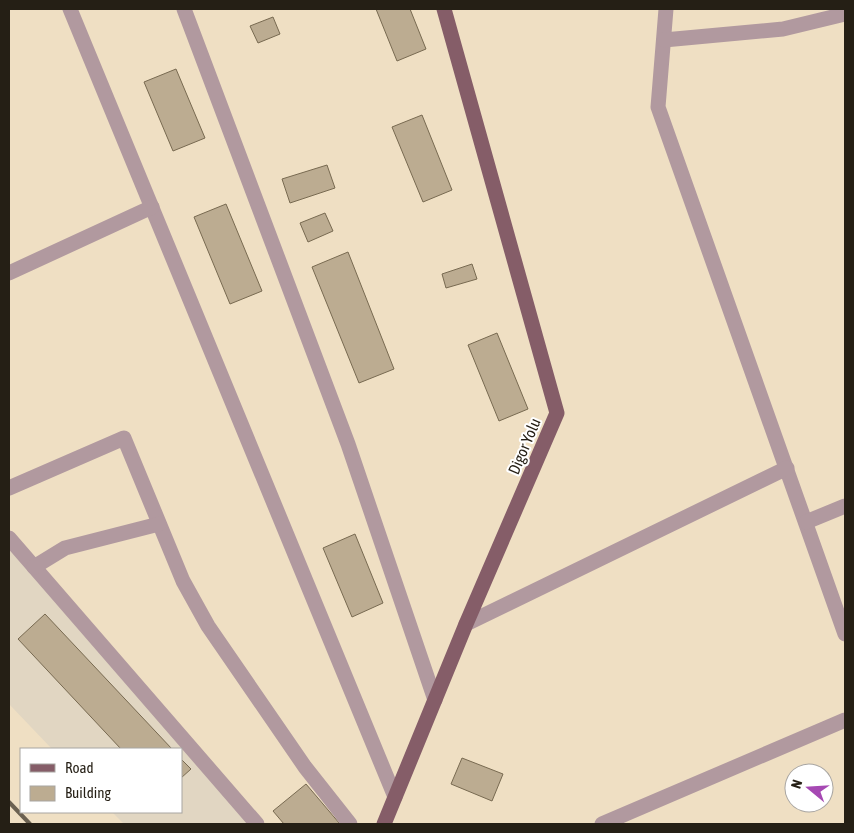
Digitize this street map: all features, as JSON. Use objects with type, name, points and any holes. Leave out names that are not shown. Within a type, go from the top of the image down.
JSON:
[{"type":"main road","name":"Digor Yolu","points":[[384,824],[466,624],[557,413],[444,9]]},
{"type":"street","points":[[70,9],[395,797]]},
{"type":"street","points":[[184,9],[348,444],[435,700]]},
{"type":"street","points":[[666,9],[658,108],[844,629]]},
{"type":"street","points":[[664,40],[783,29],[845,14]]},
{"type":"street","points":[[9,272],[152,207]]},
{"type":"street","points":[[9,488],[124,438],[184,581],[208,626],[304,767],[350,824]]},
{"type":"street","points":[[466,624],[786,468]]},
{"type":"street","points":[[806,522],[845,506]]},
{"type":"street","points":[[34,567],[65,548],[159,524]]},
{"type":"street","points":[[9,538],[257,824]]},
{"type":"street","points":[[602,824],[845,720]]},
{"type":"shaded area","points":[[9,541],[257,824],[124,824],[113,813],[182,813],[182,748],[51,748],[9,704]]},
{"type":"building","points":[[376,9],[410,9],[426,49],[397,61]]},
{"type":"building","points":[[273,17],[280,34],[258,43],[250,26]]},
{"type":"building","points":[[176,69],[205,138],[173,151],[144,82]]},
{"type":"building","points":[[422,115],[452,190],[423,202],[392,127]]},
{"type":"building","points":[[327,165],[335,188],[290,203],[282,179]]},
{"type":"building","points":[[226,204],[262,291],[230,304],[194,217]]},
{"type":"building","points":[[325,213],[333,231],[308,242],[300,223]]},
{"type":"building","points":[[348,252],[394,369],[359,383],[312,267]]},
{"type":"building","points":[[472,264],[477,279],[446,288],[442,274]]},
{"type":"building","points":[[497,333],[528,409],[499,421],[468,345]]},
{"type":"building","points":[[355,534],[383,603],[352,617],[323,548]]},
{"type":"building","points":[[45,614],[171,748],[120,748],[18,639]]},
{"type":"building","points":[[462,758],[503,774],[492,801],[451,784]]},
{"type":"building","points":[[182,760],[191,769],[182,777]]},
{"type":"building","points":[[306,784],[340,824],[284,824],[273,811]]},
{"type":"railway","points":[[9,802],[30,824]]}]
